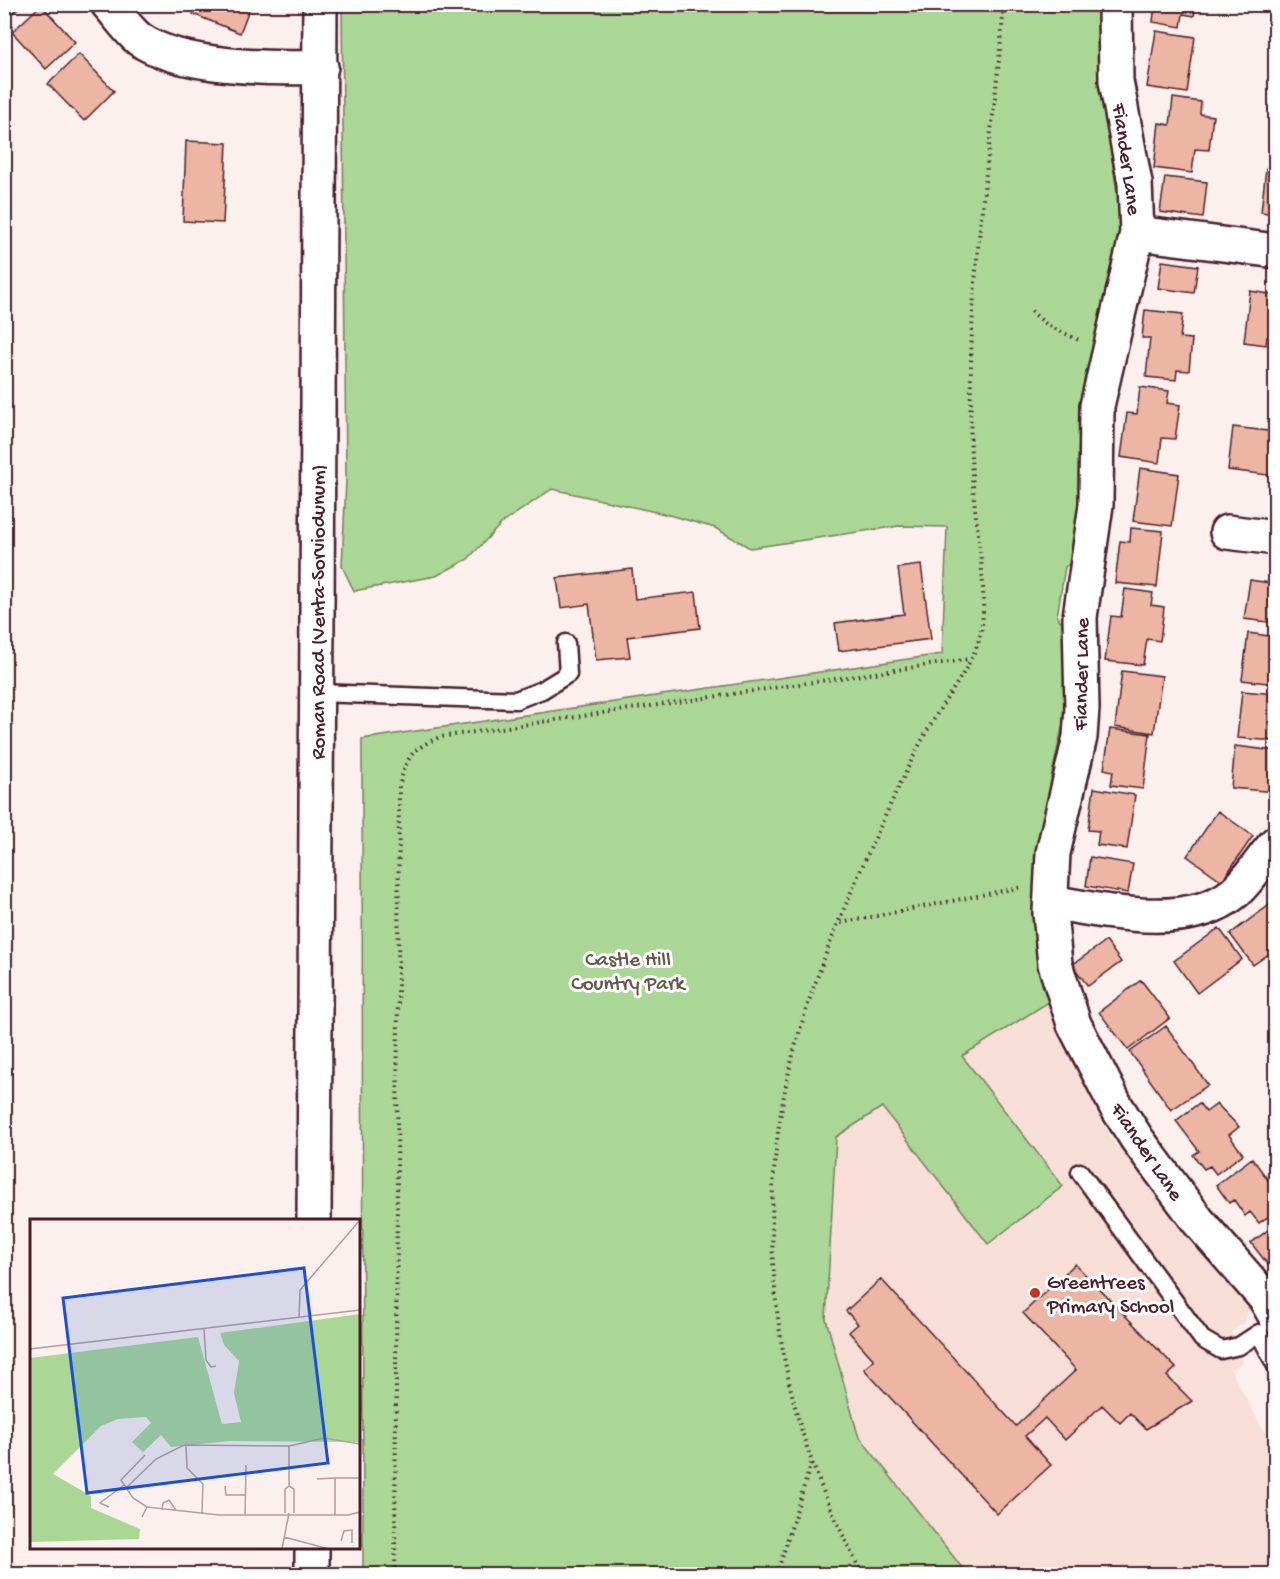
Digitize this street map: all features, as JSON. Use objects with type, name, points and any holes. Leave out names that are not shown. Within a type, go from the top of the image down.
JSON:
[{"type":"street","points":[[108,4],[139,39],[183,59],[291,69],[321,67]]},
{"type":"street","name":"Roman Road (Venta-Sorviodunum)","points":[[314,1219],[320,4]]},
{"type":"street","name":"Fiander Lane","points":[[1115,4],[1116,81],[1134,173],[1137,233],[1097,406],[1096,505],[1080,617],[1082,708],[1080,737],[1053,853],[1051,891],[1055,964],[1063,994],[1088,1052],[1116,1106],[1159,1171],[1265,1298],[1270,1325]]},
{"type":"street","points":[[1137,233],[1275,251]]},
{"type":"street","points":[[1227,532],[1275,538]]},
{"type":"street","points":[[1051,891],[1144,915],[1181,913],[1200,909],[1215,905],[1236,891],[1275,843]]},
{"type":"street","points":[[312,1549],[312,1575]]},
{"type":"lane","points":[[317,693],[516,700],[542,690],[568,674],[566,643]]},
{"type":"lane","points":[[1080,1172],[1208,1345],[1221,1350],[1239,1346],[1270,1325],[1275,1366]]},
{"type":"path","points":[[862,1575],[812,1462],[798,1412],[778,1314],[771,1213],[778,1137],[791,1064],[823,965],[902,780],[933,720],[978,645],[982,624],[982,579],[972,481],[971,359],[985,167],[997,96],[1004,4]]},
{"type":"path","points":[[1031,311],[1047,325],[1066,336],[1110,351]]},
{"type":"path","points":[[395,1575],[399,786],[406,760],[421,745],[440,737],[971,659]]},
{"type":"path","points":[[840,923],[1051,891]]},
{"type":"path","points":[[777,1575],[812,1462]]},
{"type":"shaded area","name":"Greentrees Primary School","points":[[1052,1000],[1091,1079],[1089,1098],[1115,1145],[1132,1152],[1247,1299],[1249,1309],[1245,1322],[1231,1332],[1243,1363],[1230,1369],[1275,1451],[1275,1574],[967,1574],[858,1435],[826,1319],[836,1137]]},
{"type":"green space","name":"Castle Hill Country Park","points":[[342,5],[1105,5],[1117,131],[1109,139],[1117,193],[1129,203],[1078,558],[1065,567],[1057,617],[1070,630],[1072,719],[1062,728],[1051,778],[1058,793],[1052,1000],[962,1056],[1063,1186],[988,1244],[882,1107],[836,1137],[826,1319],[858,1435],[967,1574],[363,1574],[362,739],[942,654],[947,527],[899,526],[750,548],[715,528],[669,515],[552,489],[502,523],[468,559],[436,576],[354,591],[342,566],[346,480]]},
{"type":"building","points":[[4,4],[23,4],[4,20]]},
{"type":"building","points":[[197,4],[251,4],[240,33],[193,14]]},
{"type":"building","points":[[1155,4],[1196,4],[1194,16],[1183,14],[1181,27],[1153,22]]},
{"type":"building","points":[[41,5],[75,42],[46,69],[12,32]]},
{"type":"building","points":[[1156,31],[1195,37],[1187,93],[1147,87]]},
{"type":"building","points":[[79,54],[114,91],[84,121],[48,84]]},
{"type":"building","points":[[1173,98],[1201,102],[1200,114],[1213,116],[1209,150],[1195,149],[1192,173],[1154,168],[1159,123],[1170,125]]},
{"type":"building","points":[[186,141],[227,143],[223,223],[183,221]]},
{"type":"building","points":[[1266,168],[1276,169],[1276,214],[1261,212]]},
{"type":"building","points":[[1165,177],[1207,182],[1203,218],[1160,212]]},
{"type":"building","points":[[1162,261],[1198,266],[1194,293],[1158,288]]},
{"type":"building","points":[[1250,291],[1276,295],[1276,338],[1267,337],[1266,345],[1244,342]]},
{"type":"building","points":[[1145,310],[1183,314],[1180,338],[1192,339],[1189,371],[1177,370],[1176,380],[1146,377],[1150,338],[1142,338]]},
{"type":"building","points":[[1140,387],[1169,391],[1167,403],[1180,405],[1175,439],[1162,438],[1159,463],[1121,457],[1127,413],[1137,414]]},
{"type":"building","points":[[1233,427],[1276,432],[1276,476],[1228,470]]},
{"type":"building","points":[[1140,468],[1179,474],[1172,526],[1133,521]]},
{"type":"building","points":[[1131,528],[1163,531],[1157,587],[1115,583],[1120,541],[1130,542]]},
{"type":"building","points":[[921,565],[931,639],[839,651],[835,623],[904,614],[898,568]]},
{"type":"building","points":[[632,569],[635,599],[696,592],[700,628],[627,637],[630,657],[596,660],[589,604],[561,608],[557,578]]},
{"type":"building","points":[[1250,580],[1276,584],[1276,623],[1244,619]]},
{"type":"building","points":[[1125,589],[1153,593],[1151,605],[1164,607],[1160,641],[1147,639],[1143,665],[1105,661],[1111,616],[1121,617]]},
{"type":"building","points":[[1248,633],[1276,637],[1276,684],[1242,680]]},
{"type":"building","points":[[1122,671],[1162,676],[1154,733],[1115,727]]},
{"type":"building","points":[[1242,691],[1276,694],[1276,741],[1237,738]]},
{"type":"building","points":[[1110,729],[1150,734],[1143,789],[1111,785],[1113,771],[1104,769]]},
{"type":"building","points":[[1235,746],[1276,751],[1275,792],[1231,788]]},
{"type":"building","points":[[1094,788],[1135,795],[1127,849],[1097,845],[1099,831],[1088,830]]},
{"type":"building","points":[[1218,811],[1253,836],[1222,881],[1187,856]]},
{"type":"building","points":[[1090,857],[1133,864],[1128,893],[1086,886]]},
{"type":"building","points":[[1275,901],[1276,949],[1253,965],[1230,934]]},
{"type":"building","points":[[1219,928],[1242,959],[1197,993],[1174,961]]},
{"type":"building","points":[[1106,941],[1121,962],[1088,986],[1072,965]]},
{"type":"building","points":[[1141,980],[1170,1018],[1128,1050],[1099,1012]]},
{"type":"building","points":[[1166,1026],[1208,1085],[1171,1110],[1130,1052]]},
{"type":"building","points":[[1199,1103],[1206,1112],[1217,1104],[1239,1127],[1229,1135],[1243,1154],[1216,1174],[1210,1166],[1204,1169],[1193,1155],[1199,1151],[1176,1121]]},
{"type":"building","points":[[1252,1158],[1276,1191],[1276,1211],[1259,1223],[1250,1212],[1245,1216],[1234,1200],[1229,1203],[1216,1185]]},
{"type":"building","points":[[1276,1224],[1276,1275],[1251,1243]]},
{"type":"building","points":[[1075,1264],[1176,1368],[1167,1376],[1192,1401],[1146,1429],[1130,1413],[1120,1423],[1102,1405],[1065,1440],[1045,1418],[1025,1436],[1051,1465],[997,1514],[864,1369],[874,1360],[849,1332],[858,1324],[846,1311],[881,1279],[1016,1426],[1076,1370],[1023,1313]]},
{"type":"place","name":"Greentrees Primary School","points":[[1035,1293]]}]
